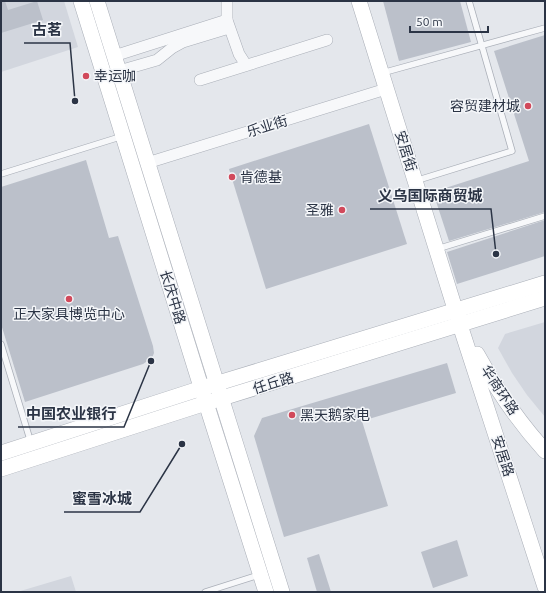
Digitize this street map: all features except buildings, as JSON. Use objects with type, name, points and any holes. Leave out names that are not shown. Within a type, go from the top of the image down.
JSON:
[{"type":"street","name":"长庆中路","points":[[81,1],[266,592]]},
{"type":"street","name":"长庆中路","points":[[97,1],[282,592]]},
{"type":"street","points":[[227,1],[228,24],[239,54],[246,66]]},
{"type":"street","name":"安居街","points":[[358,1],[458,318]]},
{"type":"street","points":[[114,56],[228,24]]},
{"type":"street","points":[[119,72],[157,60],[172,48],[183,42],[228,24]]},
{"type":"street","points":[[200,80],[327,40]]},
{"type":"street","name":"乐业街","points":[[147,164],[386,89]]},
{"type":"street","name":"任丘路","points":[[1,469],[206,404],[458,318],[545,283]]},
{"type":"street","name":"任丘路","points":[[1,453],[216,384],[458,318],[545,298]]},
{"type":"street","name":"华商环路","points":[[458,318],[494,384],[529,433],[545,451]]},
{"type":"street","name":"安居路","points":[[458,318],[545,587]]},
{"type":"lane","points":[[415,181],[512,151],[469,1]]},
{"type":"lane","points":[[381,73],[545,28]]},
{"type":"lane","points":[[1,174],[123,136]]},
{"type":"lane","points":[[437,249],[545,216]]},
{"type":"lane","points":[[1,344],[31,443]]},
{"type":"lane","points":[[205,592],[261,575]]},
{"type":"shaded area","points":[[1,1],[64,1],[78,47],[1,72]]},
{"type":"shaded area","points":[[545,322],[545,417],[527,395],[512,373],[498,348],[505,334]]},
{"type":"shaded area","points":[[71,576],[76,592],[17,592]]},
{"type":"place","name":"幸运咖","points":[[86,76]]},
{"type":"place","name":"古茗","points":[[75,101]]},
{"type":"place","name":"容贸建材城","points":[[528,106]]},
{"type":"place","name":"肯德基","points":[[232,177]]},
{"type":"place","name":"圣雅","points":[[342,210]]},
{"type":"place","name":"义乌国际商贸城","points":[[496,254]]},
{"type":"place","name":"正大家具博览中心","points":[[69,299]]},
{"type":"place","name":"中国农业银行","points":[[151,361]]},
{"type":"place","name":"黑天鹅家电","points":[[292,415]]},
{"type":"place","name":"蜜雪冰城","points":[[182,444]]}]
